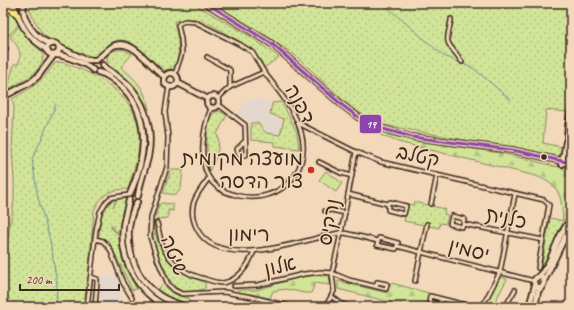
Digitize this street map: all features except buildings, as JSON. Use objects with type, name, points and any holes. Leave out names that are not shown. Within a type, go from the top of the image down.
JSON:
[{"type":"main road","points":[[3,8],[13,3]]},
{"type":"main road","points":[[206,3],[279,49],[342,105],[365,121],[385,130],[403,135],[512,150],[571,163]]},
{"type":"main road","points":[[3,8],[11,9],[18,15]]},
{"type":"main road","points":[[562,162],[571,166]]},
{"type":"street","points":[[13,3],[24,28],[30,36],[48,53],[62,55],[89,66],[93,70],[113,79],[126,91],[135,105],[142,122],[144,132],[143,151],[129,197],[123,232],[124,248],[129,266],[141,287],[156,300],[168,307]]},
{"type":"street","points":[[24,3],[24,13],[31,29],[41,39],[52,44],[56,44],[64,50],[86,60],[100,61],[105,68],[122,79],[134,92],[143,108],[150,131],[149,152],[138,199],[132,212],[129,232],[130,247],[136,268],[146,284],[159,296],[174,304],[187,307]]},
{"type":"street","points":[[451,19],[447,37],[448,45],[462,62]]},
{"type":"street","points":[[178,83],[178,79],[175,74],[182,53],[182,47],[178,25],[185,21],[195,22],[247,48],[256,57],[264,72]]},
{"type":"street","points":[[48,64],[48,48],[52,44]]},
{"type":"street","points":[[93,70],[92,64],[96,60],[115,46],[124,45],[136,50],[156,71],[165,77]]},
{"type":"street","points":[[3,97],[31,82],[38,76],[60,51],[59,46]]},
{"type":"street","points":[[3,55],[6,49]]},
{"type":"street","points":[[98,72],[103,69],[104,54]]},
{"type":"street","points":[[207,57],[230,70],[230,88]]},
{"type":"street","name":"דפנה","points":[[209,178],[216,186],[227,193],[248,198],[258,198],[270,195],[279,190],[294,176],[299,169],[302,159],[303,140],[298,123],[279,91],[264,72],[230,88],[218,98]]},
{"type":"street","points":[[165,77],[170,73],[175,74]]},
{"type":"street","points":[[165,77],[164,81],[169,86],[175,86],[178,83]]},
{"type":"street","points":[[178,83],[208,99]]},
{"type":"street","name":"שיטה","points":[[169,86],[165,112],[168,137],[167,167],[151,217],[150,237],[168,284],[174,290],[182,294],[224,292],[292,307]]},
{"type":"street","points":[[208,99],[214,96],[218,98],[220,101],[219,106]]},
{"type":"street","points":[[208,99],[207,104],[211,108]]},
{"type":"street","points":[[211,108],[216,108],[219,106]]},
{"type":"street","points":[[219,106],[245,125],[246,141],[246,156],[239,155],[237,149],[246,141]]},
{"type":"street","points":[[209,178],[204,163],[203,150],[206,122],[211,108]]},
{"type":"street","points":[[562,162],[570,130],[571,111]]},
{"type":"street","name":"קטלב","points":[[298,123],[356,152],[381,162],[544,200],[549,205],[542,240]]},
{"type":"street","points":[[568,136],[568,150],[571,156]]},
{"type":"street","name":"נרקיס","points":[[332,273],[342,233],[356,152]]},
{"type":"street","name":"נרקיס","points":[[319,162],[341,173],[352,176]]},
{"type":"street","points":[[430,204],[437,175]]},
{"type":"street","name":"רימון","points":[[209,178],[198,193],[191,210],[199,233],[210,245],[234,250],[254,251],[278,248],[342,233]]},
{"type":"street","points":[[87,307],[97,219],[102,207],[110,198],[121,196],[129,197],[134,193],[138,196]]},
{"type":"street","points":[[348,194],[388,204],[390,202],[406,206],[404,214],[388,210],[388,204]]},
{"type":"street","points":[[482,307],[500,272],[515,194]]},
{"type":"street","points":[[129,197],[132,203],[137,202]]},
{"type":"street","points":[[325,211],[331,210],[345,213]]},
{"type":"street","name":"כלנית","points":[[463,224],[464,219],[452,216],[450,224],[462,227],[463,224],[542,240]]},
{"type":"street","points":[[529,307],[536,281],[544,268],[561,232],[571,220]]},
{"type":"street","points":[[157,223],[161,241],[169,257],[186,273],[203,279],[218,283],[234,278],[246,268],[254,251]]},
{"type":"street","points":[[414,281],[427,224]]},
{"type":"street","points":[[535,307],[538,291],[542,287],[571,227]]},
{"type":"street","name":"יסמין","points":[[342,233],[378,241],[379,238],[398,243],[397,246]]},
{"type":"street","points":[[95,239],[103,241],[110,249],[123,283],[132,298]]},
{"type":"street","points":[[538,268],[542,240]]},
{"type":"street","name":"יסמין","points":[[378,241],[377,245],[396,249],[397,246],[536,281]]},
{"type":"street","name":"אלון","points":[[234,286],[258,285],[304,274],[321,272],[332,273]]},
{"type":"street","points":[[321,307],[328,304],[334,291],[332,273],[349,280],[376,286]]},
{"type":"street","points":[[91,277],[97,279],[95,307]]},
{"type":"street","points":[[536,281],[542,278],[544,281]]},
{"type":"street","points":[[536,281],[537,287],[542,287]]},
{"type":"street","points":[[505,307],[515,290]]},
{"type":"street","points":[[332,297],[342,304],[350,307]]},
{"type":"street","points":[[442,300],[474,307]]},
{"type":"shaded area","points":[[246,99],[259,99],[270,102],[269,115],[282,121],[279,134],[266,132],[260,122],[248,122],[238,114]]},
{"type":"shaded area","points":[[99,275],[117,277],[121,282],[122,307],[97,307]]},
{"type":"green space","points":[[30,3],[193,3],[251,37],[279,57],[264,68],[261,61],[252,49],[203,20],[193,19],[174,21],[178,42],[178,58],[171,68],[164,70],[134,44],[127,41],[120,40],[113,42],[97,57],[92,56],[78,52],[45,36],[32,15]]},
{"type":"green space","points":[[211,3],[554,3],[554,6],[571,7],[568,112],[546,110],[543,143],[562,147],[560,155],[556,157],[384,125],[354,110],[296,56],[254,28]]},
{"type":"green space","points":[[8,14],[13,16],[19,24],[9,35],[3,31],[3,15]]},
{"type":"green space","points":[[20,25],[27,37],[43,53],[43,60],[31,76],[7,90],[14,64],[18,64],[20,56],[19,50],[10,37]]},
{"type":"green space","points":[[122,49],[132,54],[121,67],[140,86],[149,110],[132,85],[108,65],[108,54]]},
{"type":"green space","points":[[61,62],[76,67],[105,82],[117,91],[127,102],[135,115],[139,130],[139,147],[137,158],[128,189],[116,190],[107,194],[100,200],[94,210],[88,280],[83,307],[3,307],[3,256],[5,256],[14,200],[12,150],[14,107],[12,99],[36,84],[55,63]]},
{"type":"green space","points":[[282,102],[297,133],[299,149],[275,146],[275,142],[251,140],[251,123],[258,123],[266,133],[280,135],[284,119],[270,114],[272,103]]},
{"type":"green space","points":[[219,111],[227,115],[217,134],[219,143],[218,148],[209,171],[207,135],[209,121],[214,113]]},
{"type":"green space","points":[[359,122],[378,131],[400,138],[501,153],[563,168],[568,177],[571,197],[571,215],[563,220],[558,192],[550,184],[536,176],[398,142],[378,134]]},
{"type":"green space","points":[[171,170],[183,170],[181,188],[176,195],[163,193]]},
{"type":"green space","points":[[326,171],[342,183],[336,192],[319,180]]},
{"type":"green space","points":[[118,197],[113,207],[118,198],[127,199],[122,213],[119,233],[114,230],[111,225],[111,228],[119,235],[120,250],[124,263],[137,289],[132,290],[109,241],[99,238],[102,214],[108,205]]},
{"type":"green space","points":[[414,202],[445,209],[444,214],[448,215],[446,224],[440,223],[439,228],[404,221],[408,204],[413,205]]},
{"type":"green space","points":[[161,203],[173,204],[173,211],[168,210],[168,218],[157,219],[155,216]]},
{"type":"green space","points":[[153,218],[158,241],[167,259],[183,272],[205,281],[205,288],[189,292],[178,289],[173,285],[155,249],[153,237]]},
{"type":"green space","points":[[550,218],[564,221],[541,270]]},
{"type":"green space","points":[[329,274],[330,285],[315,283],[311,293],[286,289],[273,291],[270,298],[239,293],[238,290],[256,290],[300,277]]},
{"type":"green space","points":[[500,277],[507,279],[492,307],[485,307]]},
{"type":"green space","points":[[338,281],[387,293],[391,283],[429,293],[427,303],[435,307],[410,307],[338,289]]},
{"type":"green space","points":[[163,284],[174,294],[189,298],[189,306],[176,302],[156,291]]},
{"type":"green space","points":[[442,303],[460,307],[439,307]]},
{"type":"waterway","points":[[382,3],[444,56],[473,68],[511,100]]},
{"type":"waterway","points":[[56,104],[32,159],[38,198],[50,240],[57,283],[56,307]]},
{"type":"transit line","name":"19","points":[[206,3],[272,44],[342,105],[358,117],[376,127],[412,137],[512,150],[571,163]]},
{"type":"place","name":"מועצה מקומית צור הדסה","points":[[311,170]]}]
